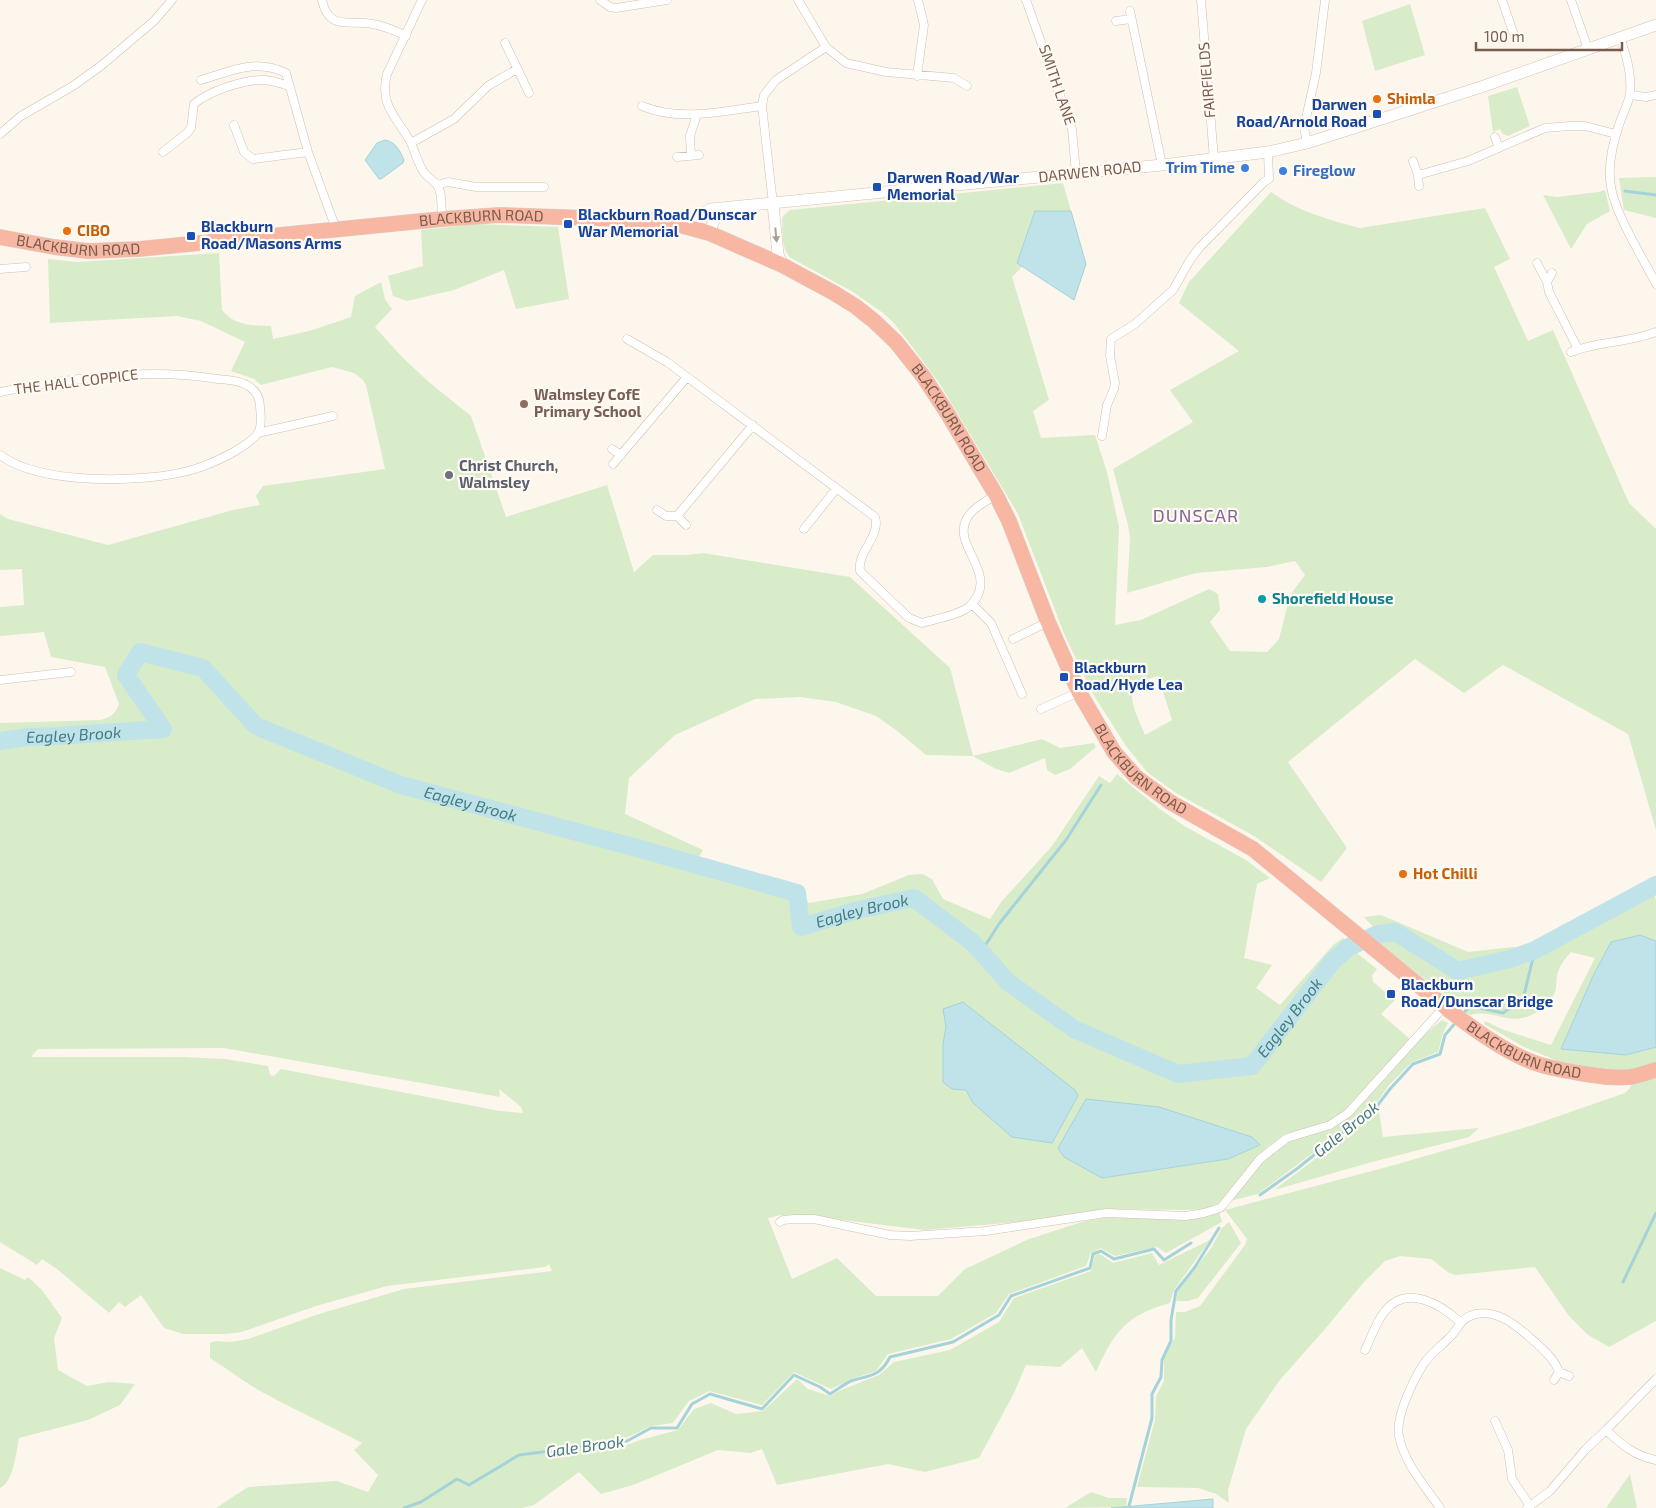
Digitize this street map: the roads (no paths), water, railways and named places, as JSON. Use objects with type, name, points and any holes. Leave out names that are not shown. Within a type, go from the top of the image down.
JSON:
[{"type":"highway","name":"BLACKBURN ROAD","points":[[0,237],[88,251],[139,249],[499,215],[672,223],[709,233],[782,265],[854,306],[874,321],[896,342],[923,376],[946,411],[1009,520],[1048,622],[1079,692],[1114,752],[1136,777],[1170,802],[1253,850],[1447,1009],[1468,1025],[1512,1052],[1531,1062],[1554,1069],[1607,1077],[1631,1077],[1656,1070]]},
{"type":"main road","name":"DARWEN ROAD","points":[[689,228],[704,211],[710,209],[1162,165],[1268,152],[1307,144],[1475,89],[1656,25]]},
{"type":"main road","points":[[773,204],[778,254],[782,265]]},
{"type":"main road","points":[[709,233],[715,218],[723,209]]},
{"type":"street","points":[[0,134],[22,116],[73,86],[102,65],[154,21],[172,0]]},
{"type":"street","points":[[322,0],[328,15],[334,20],[348,24],[375,24],[406,36]]},
{"type":"street","points":[[422,0],[387,74],[385,94],[392,115],[411,143],[424,172],[437,185],[440,192],[442,219]]},
{"type":"street","points":[[600,0],[610,7],[616,8],[666,0]]},
{"type":"street","points":[[798,0],[826,47],[837,57],[855,66],[886,72],[954,78],[967,86]]},
{"type":"street","points":[[917,76],[924,25],[918,0]]},
{"type":"street","name":"SMITH LANE","points":[[1026,0],[1072,128],[1076,173]]},
{"type":"street","name":"FAIRFIELDS","points":[[1201,0],[1214,159]]},
{"type":"street","points":[[1307,144],[1304,127],[1316,74],[1325,0]]},
{"type":"street","points":[[1502,0],[1513,32]]},
{"type":"street","points":[[1571,0],[1588,49]]},
{"type":"street","points":[[1116,21],[1131,15],[1162,165]]},
{"type":"street","points":[[1620,37],[1626,53],[1630,75],[1630,95],[1616,134],[1611,159],[1610,187],[1618,210],[1656,284]]},
{"type":"street","points":[[505,44],[529,93]]},
{"type":"street","points":[[773,204],[762,106],[764,95],[776,80],[826,47]]},
{"type":"street","points":[[201,80],[248,66],[263,65],[274,67],[286,73],[288,86],[308,152],[336,229]]},
{"type":"street","points":[[411,143],[454,119],[488,86],[517,69]]},
{"type":"street","points":[[954,78],[956,69]]},
{"type":"street","points":[[163,152],[191,128],[194,104],[199,100],[223,89],[248,82],[264,80],[288,86]]},
{"type":"street","points":[[1630,95],[1646,97],[1656,95]]},
{"type":"street","points":[[642,106],[652,110],[675,114],[697,114],[762,106]]},
{"type":"street","points":[[678,157],[695,155],[690,136],[697,114]]},
{"type":"street","points":[[234,125],[243,138],[244,152],[252,159],[308,152]]},
{"type":"street","points":[[1418,175],[1468,160],[1532,133],[1558,126],[1585,126],[1616,134]]},
{"type":"street","points":[[1495,137],[1499,148]]},
{"type":"street","points":[[1102,436],[1107,405],[1115,383],[1110,356],[1110,339],[1135,324],[1173,290],[1190,260],[1200,247],[1269,179],[1268,152]]},
{"type":"street","points":[[1413,161],[1418,175],[1419,186]]},
{"type":"street","points":[[437,185],[448,182],[476,187],[544,187]]},
{"type":"street","points":[[1537,263],[1547,282],[1549,292],[1574,350],[1637,339],[1656,332]]},
{"type":"street","points":[[0,268],[26,267]]},
{"type":"street","points":[[1547,282],[1552,273]]},
{"type":"street","points":[[626,338],[667,362],[875,517],[876,528],[861,559],[860,571],[909,618],[922,623],[965,610],[972,604],[981,584],[963,529],[970,514],[978,506],[996,495]]},
{"type":"street","name":"THE HALL COPPICE","points":[[0,392],[35,385],[114,375],[185,375],[213,378],[248,386],[257,394],[260,399],[261,414],[258,433]]},
{"type":"street","points":[[613,464],[687,377]]},
{"type":"street","points":[[0,455],[17,465],[46,474],[101,479],[146,477],[178,473],[206,466],[239,449],[258,433],[333,417]]},
{"type":"street","points":[[677,516],[753,425]]},
{"type":"street","points":[[612,449],[621,455]]},
{"type":"street","points":[[808,528],[836,489]]},
{"type":"street","points":[[657,510],[666,516],[677,516],[686,525]]},
{"type":"street","points":[[972,604],[991,623],[1022,694]]},
{"type":"street","points":[[1013,639],[1048,622]]},
{"type":"street","points":[[0,680],[71,672]]},
{"type":"street","points":[[1042,709],[1079,692]]},
{"type":"street","points":[[780,1222],[794,1219],[814,1219],[890,1235],[920,1236],[986,1231],[1106,1213],[1186,1216],[1220,1208],[1260,1159],[1287,1138],[1330,1125],[1348,1113],[1447,1009]]},
{"type":"street","points":[[1365,1350],[1383,1313],[1398,1300],[1416,1298],[1434,1304],[1449,1312],[1460,1322]]},
{"type":"street","points":[[1440,1508],[1402,1448],[1398,1434],[1398,1420],[1425,1362],[1450,1337],[1460,1322],[1466,1318],[1486,1313],[1509,1321],[1533,1340],[1555,1362],[1559,1372],[1569,1376]]},
{"type":"street","points":[[1365,1331],[1372,1335]]},
{"type":"street","points":[[1554,1380],[1559,1372]]},
{"type":"street","points":[[1495,1420],[1496,1434],[1508,1450],[1512,1479],[1529,1507],[1550,1491],[1585,1450],[1656,1379]]},
{"type":"street","points":[[1606,1430],[1626,1448],[1636,1454],[1656,1460]]},
{"type":"water","points":[[385,140],[395,145],[404,160],[403,163],[379,179],[365,160],[377,143]]},
{"type":"water","points":[[1035,211],[1071,211],[1086,264],[1074,300],[1017,263]]},
{"type":"water","points":[[1640,935],[1656,941],[1656,1047],[1626,1055],[1561,1049],[1593,976],[1611,942]]},
{"type":"water","points":[[963,1002],[1075,1090],[1078,1096],[1052,1143],[1012,1137],[973,1103],[966,1090],[952,1089],[943,1082],[943,1044],[946,1027],[943,1009]]},
{"type":"water","points":[[1086,1099],[1159,1107],[1252,1137],[1260,1145],[1228,1159],[1102,1178],[1064,1157],[1058,1148]]},
{"type":"water","points":[[1213,1499],[1213,1508],[1111,1508]]},
{"type":"waterway","points":[[1625,191],[1656,195]]},
{"type":"waterway","name":"Eagley Brook","points":[[0,741],[28,737],[163,729],[126,675],[140,652],[203,668],[256,726],[401,785],[797,893],[801,927],[858,910],[914,898],[972,942],[1008,982],[1074,1029],[1178,1074],[1252,1066],[1332,962],[1349,947],[1378,934],[1395,932],[1458,971],[1510,959],[1535,950],[1656,885]]},
{"type":"waterway","points":[[981,952],[999,924],[1066,840],[1101,785]]},
{"type":"waterway","name":"Gale Brook","points":[[1462,1015],[1470,1006],[1503,1013],[1523,999],[1535,950]]},
{"type":"waterway","name":"Gale Brook","points":[[1260,1195],[1374,1110],[1413,1064],[1440,1054],[1445,1035],[1457,1021]]},
{"type":"waterway","points":[[1623,1282],[1656,1213]]},
{"type":"waterway","points":[[1129,1506],[1152,1418],[1152,1394],[1161,1377],[1162,1360],[1171,1341],[1171,1320],[1176,1291],[1195,1267],[1219,1228]]},
{"type":"waterway","name":"Gale Brook","points":[[404,1508],[421,1502],[457,1479],[469,1485],[519,1455],[627,1441],[651,1428],[677,1428],[692,1404],[710,1394],[762,1409],[794,1375],[820,1387],[830,1394],[851,1381],[878,1372],[890,1357],[953,1342],[999,1315],[1011,1296],[1090,1268],[1093,1254],[1101,1251],[1114,1259],[1154,1249],[1164,1260],[1191,1243]]},
{"type":"place","name":"Shimla","points":[[1377,99]]},
{"type":"place","name":"Darwen Road/Arnold Road","points":[[1377,114]]},
{"type":"place","name":"Trim Time","points":[[1245,168]]},
{"type":"place","name":"Fireglow","points":[[1283,171]]},
{"type":"place","name":"Darwen Road/War Memorial","points":[[877,187]]},
{"type":"place","name":"Blackburn Road/Dunscar War Memorial","points":[[568,224]]},
{"type":"place","name":"CIBO","points":[[67,231]]},
{"type":"place","name":"Blackburn Road/Masons Arms","points":[[191,236]]},
{"type":"place","name":"Walmsley CofE Primary School","points":[[524,404]]},
{"type":"place","name":"Christ Church, Walmsley","points":[[449,475]]},
{"type":"place","name":"Shorefield House","points":[[1262,599]]},
{"type":"place","name":"Blackburn Road/Hyde Lea","points":[[1064,677]]},
{"type":"place","name":"Hot Chilli","points":[[1403,874]]},
{"type":"place","name":"Blackburn Road/Dunscar Bridge","points":[[1391,994]]},
{"type":"district","name":"DUNSCAR","points":[[1196,516]]}]
